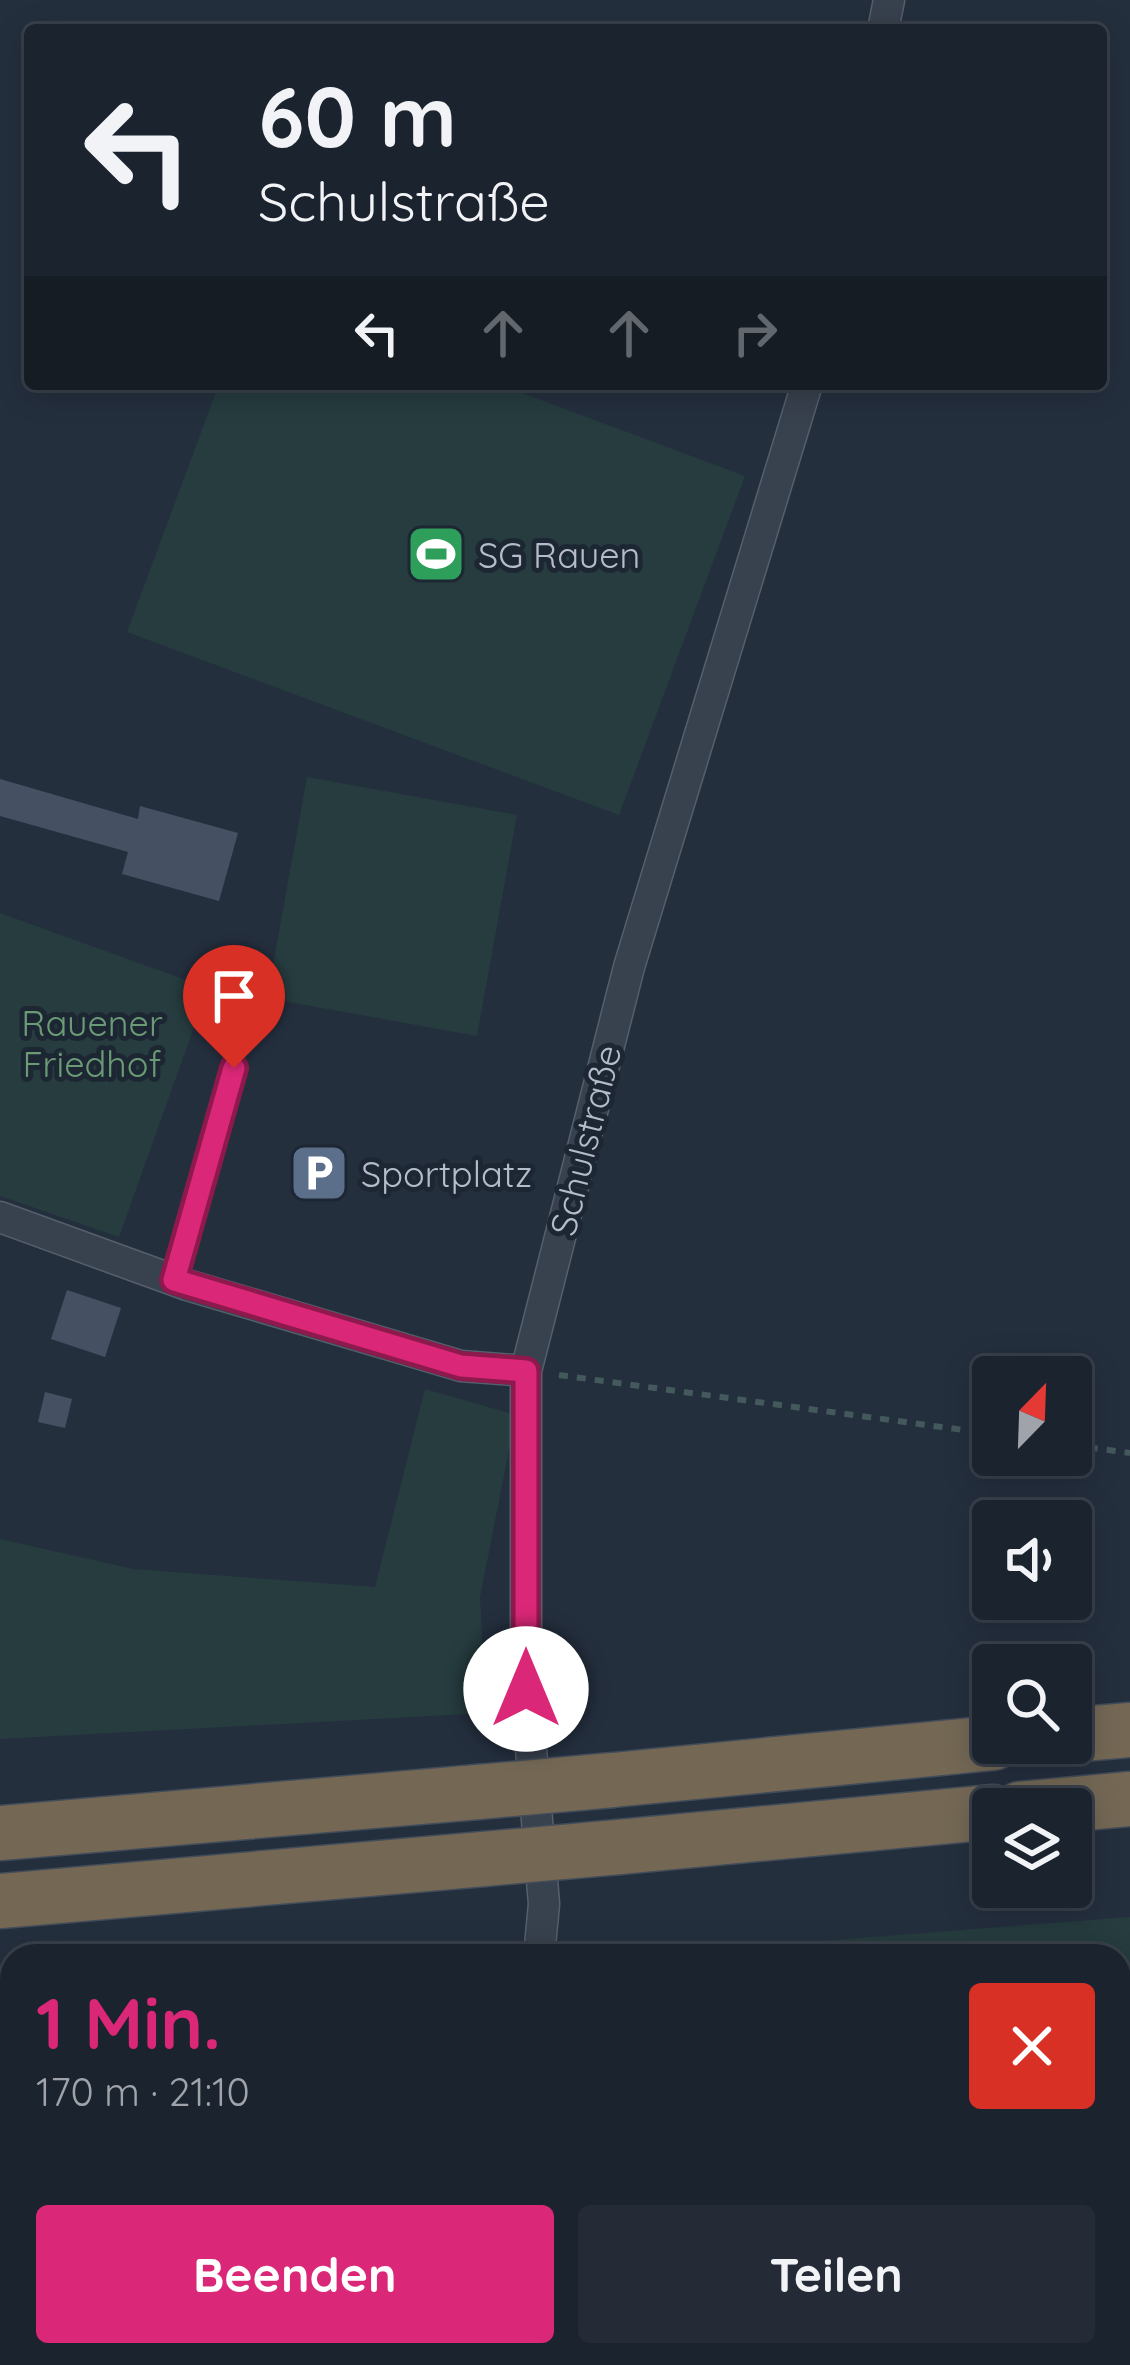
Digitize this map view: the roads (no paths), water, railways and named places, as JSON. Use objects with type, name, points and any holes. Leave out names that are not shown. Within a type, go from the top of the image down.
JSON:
[{"type":"highway","points":[[1092,1733],[1130,1730]]},
{"type":"highway","points":[[0,1833],[972,1745]]},
{"type":"highway","points":[[1092,1802],[1130,1798]]},
{"type":"highway","points":[[0,1901],[972,1813]]},
{"type":"street","name":"Schulstraße","points":[[540,1944],[544,1904],[526,1689],[526,1371],[629,967],[804,390]]},
{"type":"street","points":[[0,1217],[174,1280],[461,1366],[526,1371]]},
{"type":"lane","points":[[174,1280],[234,1068]]},
{"type":"place","name":"SG Rauen","points":[[436,554]]},
{"type":"place","name":"Sportplatz","points":[[319,1173]]},
{"type":"park label","name":"Rauener Friedhof","points":[[92,1042]]}]
